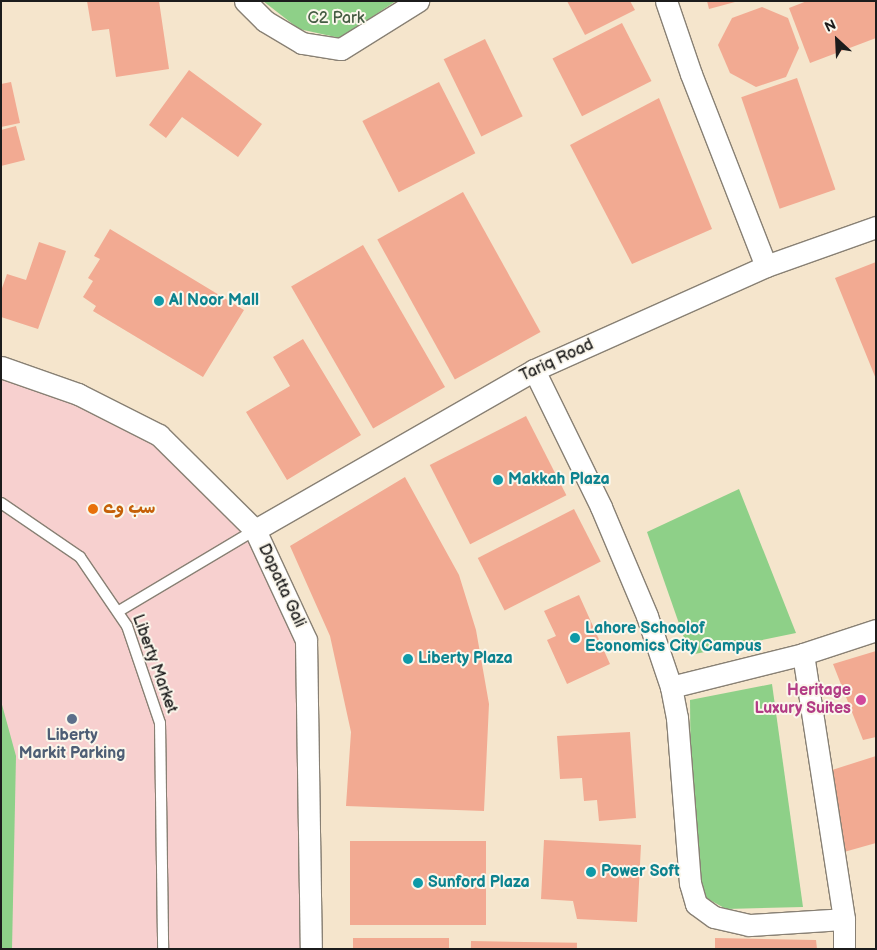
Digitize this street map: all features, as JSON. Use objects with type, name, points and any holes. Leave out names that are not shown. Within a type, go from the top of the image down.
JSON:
[{"type":"street","points":[[245,1],[265,21],[302,43],[341,49],[418,1]]},
{"type":"street","points":[[666,1],[766,266]]},
{"type":"street","name":"Tariq Road","points":[[255,530],[534,370],[766,266],[876,227]]},
{"type":"street","name":"Dopatta Gali","points":[[1,367],[78,394],[159,435],[255,530],[306,640],[310,949]]},
{"type":"street","points":[[534,370],[601,507],[647,616],[671,687],[677,718],[690,883],[696,904],[714,917],[749,924],[844,919]]},
{"type":"street","points":[[671,687],[803,654],[876,630]]},
{"type":"street","points":[[803,654],[844,919],[844,949]]},
{"type":"lane","name":"Liberty Market","points":[[1,503],[80,557],[119,611],[160,723],[163,949]]},
{"type":"lane","points":[[119,611],[255,530]]},
{"type":"shaded area","points":[[1,367],[159,435],[255,530],[306,640],[309,949],[1,949]]},
{"type":"green space","name":"C2 Park","points":[[263,1],[396,1],[340,38],[299,29]]},
{"type":"green space","points":[[739,489],[796,633],[690,655],[647,532]]},
{"type":"green space","points":[[772,684],[803,907],[726,909],[692,890],[690,700]]},
{"type":"green space","points":[[1,701],[16,756],[12,949],[1,949]]},
{"type":"building","points":[[87,1],[159,1],[169,69],[116,77],[109,29],[92,31]]},
{"type":"building","points":[[567,1],[630,1],[635,10],[585,35]]},
{"type":"building","points":[[707,1],[735,1],[735,2],[709,9]]},
{"type":"building","points":[[807,1],[876,1],[876,38],[810,63],[789,8]]},
{"type":"building","points":[[762,7],[788,18],[799,48],[786,77],[756,87],[730,73],[718,45],[732,18]]},
{"type":"building","points":[[622,23],[652,81],[582,116],[553,58]]},
{"type":"building","points":[[485,39],[523,116],[481,136],[444,59]]},
{"type":"building","points":[[189,70],[262,124],[238,157],[182,117],[166,138],[149,125]]},
{"type":"building","points":[[797,78],[835,190],[780,209],[741,97]]},
{"type":"building","points":[[11,82],[20,123],[1,127],[1,84]]},
{"type":"building","points":[[439,82],[475,153],[399,192],[362,121]]},
{"type":"building","points":[[659,98],[712,229],[632,264],[570,145]]},
{"type":"building","points":[[16,126],[25,160],[1,166],[1,130]]},
{"type":"building","points":[[463,192],[541,332],[455,379],[377,240]]},
{"type":"building","name":"Al Noor Mall","points":[[110,229],[244,310],[203,377],[93,311],[96,306],[83,297],[93,281],[88,278],[100,259],[94,256]]},
{"type":"building","points":[[39,242],[66,251],[38,329],[1,317],[1,291],[7,274],[26,280]]},
{"type":"building","points":[[363,245],[445,387],[373,429],[291,286]]},
{"type":"building","points":[[876,262],[876,379],[835,278]]},
{"type":"building","points":[[303,339],[361,435],[287,480],[246,412],[290,386],[273,357]]},
{"type":"building","name":"Makkah Plaza","points":[[526,416],[566,495],[470,544],[430,465]]},
{"type":"building","name":"Liberty Plaza","points":[[405,477],[459,575],[476,630],[489,704],[484,811],[346,806],[351,732],[330,636],[290,546]]},
{"type":"building","points":[[574,509],[601,562],[505,611],[478,558]]},
{"type":"building","name":"Lahore Schoolof Economics City Campus","points":[[579,595],[610,664],[567,684],[547,640],[556,636],[544,611]]},
{"type":"building","name":"Heritage Luxury Suites","points":[[876,651],[876,737],[863,740],[833,664]]},
{"type":"building","points":[[630,732],[636,818],[599,821],[597,800],[584,801],[582,778],[560,779],[557,736]]},
{"type":"building","points":[[876,756],[876,843],[844,852],[832,770]]},
{"type":"building","name":"Power Soft","points":[[544,840],[641,845],[637,922],[577,919],[573,901],[541,899]]},
{"type":"building","name":"Sunford Plaza","points":[[350,841],[486,841],[486,925],[350,925]]},
{"type":"building","points":[[353,938],[449,938],[449,949],[353,949]]},
{"type":"building","points":[[715,938],[816,940],[817,949],[715,949]]},
{"type":"building","points":[[471,941],[577,943],[577,949],[471,949]]},
{"type":"place","name":"Al Noor Mall","points":[[159,301]]},
{"type":"place","name":"Makkah Plaza","points":[[498,480]]},
{"type":"place","name":"سب وے","points":[[93,509]]},
{"type":"place","name":"Lahore Schoolof Economics City Campus","points":[[575,638]]},
{"type":"place","name":"Liberty Plaza","points":[[408,659]]},
{"type":"place","name":"Heritage Luxury Suites","points":[[861,700]]},
{"type":"place","name":"Liberty Markit Parking","points":[[72,719]]},
{"type":"place","name":"Power Soft","points":[[591,872]]},
{"type":"place","name":"Sunford Plaza","points":[[418,883]]}]
